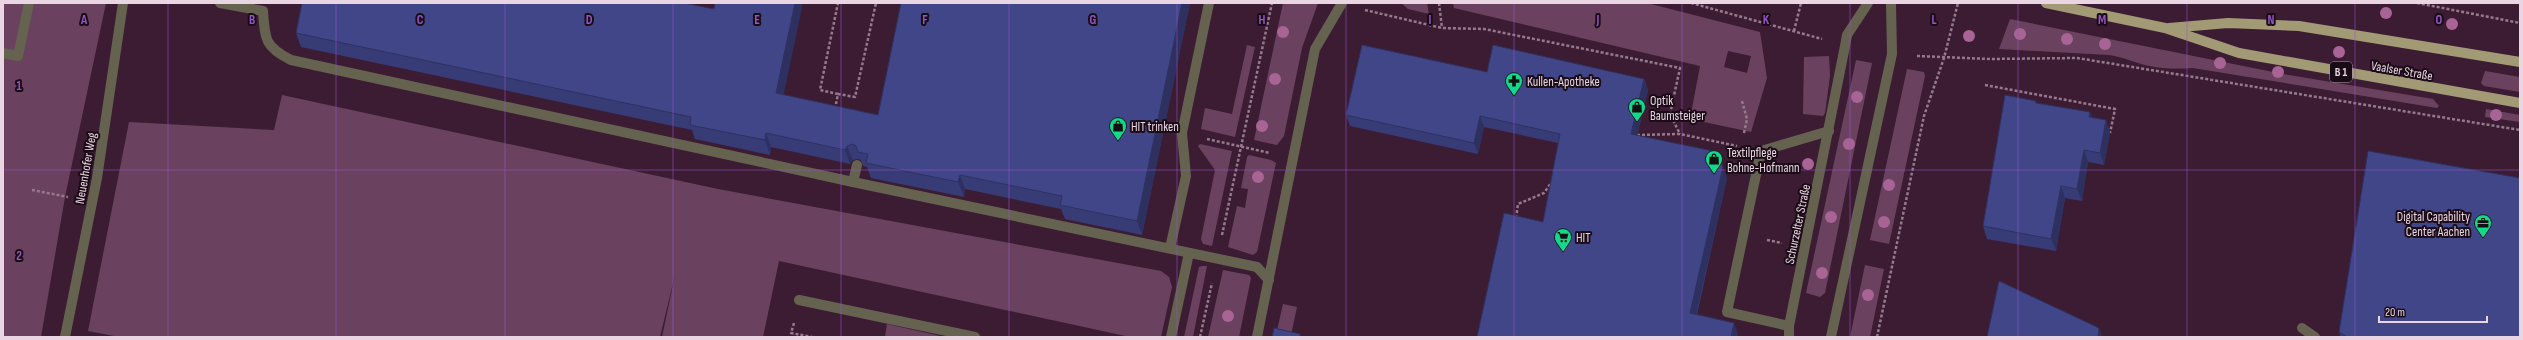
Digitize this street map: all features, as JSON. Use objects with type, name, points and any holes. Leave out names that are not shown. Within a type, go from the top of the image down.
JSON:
[{"type":"main road","name":"Vaalser Straße","points":[[2046,3],[2165,28],[2239,53],[2520,103]]},
{"type":"main road","name":"Vaalser Straße","points":[[2165,28],[2228,23],[2300,26],[2520,62]]},
{"type":"street","points":[[3,53],[18,56],[29,3]]},
{"type":"street","name":"Neuenhofer Weg","points":[[65,337],[93,201],[123,3]]},
{"type":"street","points":[[220,3],[263,12],[264,33],[274,51],[291,60],[853,182],[1257,267],[1269,280]]},
{"type":"street","points":[[1170,248],[1186,176],[1182,133],[1209,3]]},
{"type":"street","name":"Schurzelter Straße","points":[[1789,337],[1789,326],[1847,35],[1868,3]]},
{"type":"street","points":[[1831,337],[1892,54],[1891,3]]},
{"type":"street","points":[[1257,337],[1288,174],[1315,49],[1342,4]]},
{"type":"street","points":[[1789,326],[1727,312],[1761,151],[1829,131]]},
{"type":"street","points":[[853,182],[857,165]]},
{"type":"street","points":[[1171,337],[1189,253]]},
{"type":"street","points":[[799,300],[975,337]]},
{"type":"street","points":[[2302,328],[2315,337]]},
{"type":"path","points":[[838,3],[820,90],[855,98],[876,3]]},
{"type":"path","points":[[1200,337],[1272,3]]},
{"type":"path","points":[[1439,3],[1442,28]]},
{"type":"path","points":[[1691,3],[1829,42]]},
{"type":"path","points":[[1794,31],[1801,3]]},
{"type":"path","points":[[1877,337],[1924,116],[1944,58],[1958,3]]},
{"type":"path","points":[[2417,3],[2520,23]]},
{"type":"path","points":[[1342,4],[1442,28],[1484,29],[1680,68],[1670,114],[1680,134]]},
{"type":"path","points":[[1911,56],[1944,58],[2077,58],[2520,130]]},
{"type":"path","points":[[1985,85],[2115,109],[2110,133]]},
{"type":"path","points":[[834,112],[838,94]]},
{"type":"path","points":[[1741,147],[1747,119],[1742,101]]},
{"type":"path","points":[[1182,133],[1292,158]]},
{"type":"path","points":[[1637,135],[1680,134],[1761,151]]},
{"type":"path","points":[[1515,221],[1518,204],[1544,193],[1553,180]]},
{"type":"path","points":[[32,190],[93,201]]},
{"type":"shaded area","points":[[3,3],[106,3],[65,197],[41,337],[3,337]]},
{"type":"shaded area","points":[[1283,3],[1318,3],[1302,48],[1284,136],[1277,145],[1254,140]]},
{"type":"shaded area","points":[[1401,3],[1427,3],[1429,14],[1408,9]]},
{"type":"shaded area","points":[[1453,3],[1647,3],[1760,32],[1767,78],[1751,132],[1690,119],[1700,66],[1454,8]],"holes":[[[1728,51],[1751,56],[1747,73],[1724,67]]]},
{"type":"shaded area","points":[[2010,19],[2283,74],[2433,99],[2439,106],[2437,108],[2193,68],[2155,67],[2109,55],[1999,49]]},
{"type":"shaded area","points":[[1247,45],[1255,47],[1235,137],[1201,129],[1205,108],[1232,114]]},
{"type":"shaded area","points":[[1829,56],[1830,76],[1825,113],[1823,116],[1803,114],[1804,57]]},
{"type":"shaded area","points":[[1856,60],[1872,63],[1825,293],[1820,297],[1806,293]]},
{"type":"shaded area","points":[[1907,69],[1924,72],[1925,76],[1889,244],[1870,240]]},
{"type":"shaded area","points":[[2485,71],[2520,77],[2520,92],[2484,86],[2481,83]]},
{"type":"shaded area","points":[[282,95],[718,189],[1161,271],[1169,277],[1172,287],[1161,337],[1130,337],[779,261],[763,337],[662,337],[675,275],[660,337],[119,337],[88,331],[129,122],[274,130]]},
{"type":"shaded area","points":[[2486,109],[2520,115],[2520,122],[2485,117]]},
{"type":"shaded area","points":[[1200,144],[1232,151],[1212,246],[1203,244],[1201,239],[1215,170],[1198,146]]},
{"type":"shaded area","points":[[1249,155],[1271,160],[1276,163],[1257,252],[1253,255],[1228,247],[1237,206],[1245,208],[1248,189],[1241,188],[1247,157]]},
{"type":"shaded area","points":[[1865,265],[1884,269],[1870,337],[1850,337]]},
{"type":"shaded area","points":[[1207,266],[1193,337],[1184,337],[1199,267]]},
{"type":"shaded area","points":[[1223,270],[1249,275],[1251,278],[1239,337],[1208,337]]},
{"type":"shaded area","points":[[1283,304],[1297,307],[1291,335],[1276,335]]},
{"type":"shaded area","points":[[887,324],[945,337],[885,337]]},
{"type":"building","points":[[302,3],[684,3],[714,9],[715,3],[795,3],[776,93],[878,115],[901,3],[1182,3],[1137,221],[1060,205],[1062,196],[960,175],[958,182],[866,163],[868,154],[858,152],[856,146],[853,144],[847,146],[845,150],[766,133],[765,140],[690,125],[691,117],[296,33]]},
{"type":"building","points":[[1362,45],[1487,72],[1493,45],[1644,79],[1631,134],[1713,151],[1723,167],[1690,313],[1734,323],[1731,337],[1477,337],[1504,213],[1543,222],[1560,134],[1480,116],[1474,143],[1346,115]]},
{"type":"building","points":[[2005,95],[2036,101],[2036,103],[2090,112],[2089,117],[2106,120],[2100,153],[2084,150],[2077,189],[2061,186],[2051,239],[1983,226]]},
{"type":"building","points":[[2368,151],[2520,178],[2520,337],[2347,337],[2339,332]]},
{"type":"building","points":[[1999,281],[2099,328],[2098,337],[1987,337]]},
{"type":"building","points":[[1274,328],[1300,334],[1300,337],[1272,337]]},
{"type":"place","name":"Kullen-Apotheke","points":[[1514,96]]},
{"type":"place","name":"Optik Baumsteiger","points":[[1637,122]]},
{"type":"place","name":"HIT trinken","points":[[1118,141]]},
{"type":"place","name":"Textilpflege Bohne-Hofmann","points":[[1714,174]]},
{"type":"place","name":"Digital Capability Center Aachen","points":[[2483,238]]},
{"type":"place","name":"HIT","points":[[1563,252]]}]
